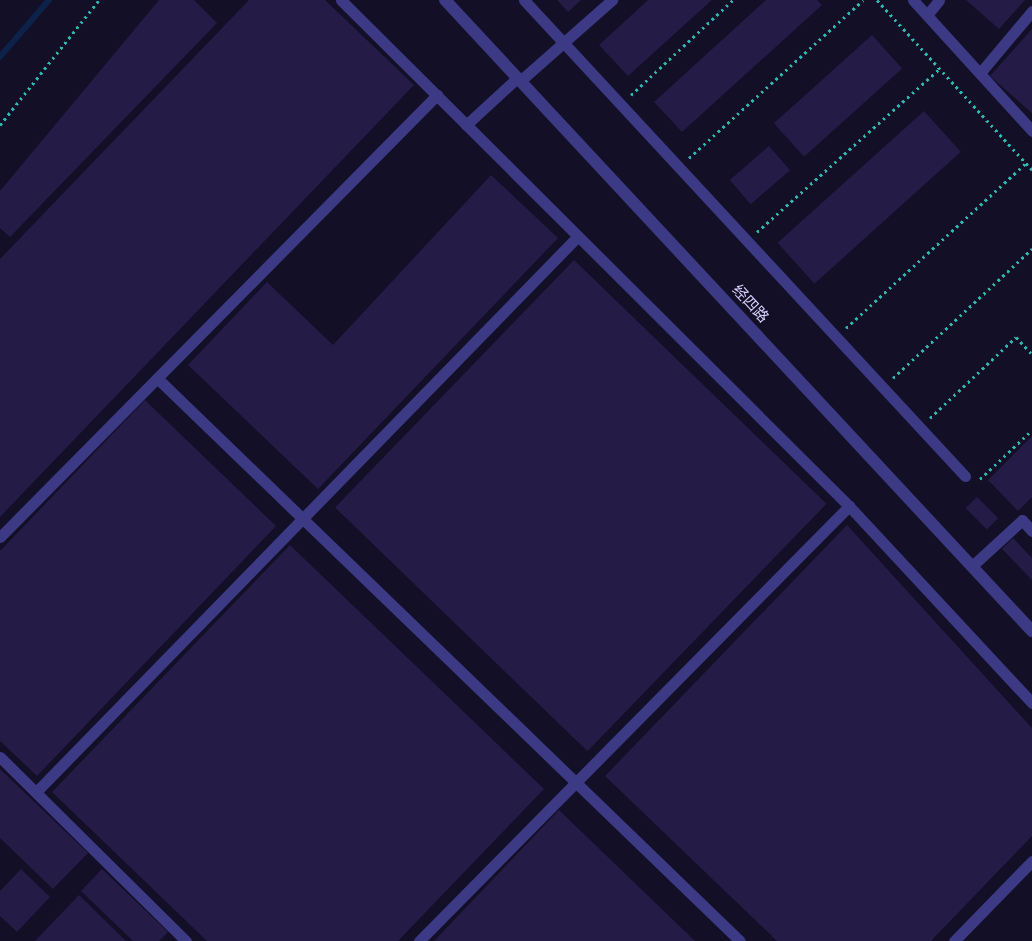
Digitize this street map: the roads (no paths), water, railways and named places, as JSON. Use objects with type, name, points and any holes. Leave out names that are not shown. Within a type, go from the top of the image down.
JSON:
[{"type":"street","name":"经四路","points":[[444,0],[1032,631]]},
{"type":"lane","points":[[341,0],[849,506],[1032,703]]},
{"type":"lane","points":[[524,0],[965,476]]},
{"type":"lane","points":[[466,125],[518,79],[565,44],[612,0]]},
{"type":"lane","points":[[913,0],[1032,131]]},
{"type":"lane","points":[[927,15],[939,0]]},
{"type":"lane","points":[[980,73],[1032,10]]},
{"type":"lane","points":[[0,537],[436,95]]},
{"type":"lane","points":[[36,792],[578,236]]},
{"type":"lane","points":[[157,378],[740,941]]},
{"type":"lane","points":[[419,941],[849,506]]},
{"type":"lane","points":[[972,566],[1022,520],[1032,531]]},
{"type":"lane","points":[[0,757],[186,941]]},
{"type":"lane","points":[[954,941],[1032,861]]},
{"type":"waterway","points":[[0,57],[49,0]]}]
